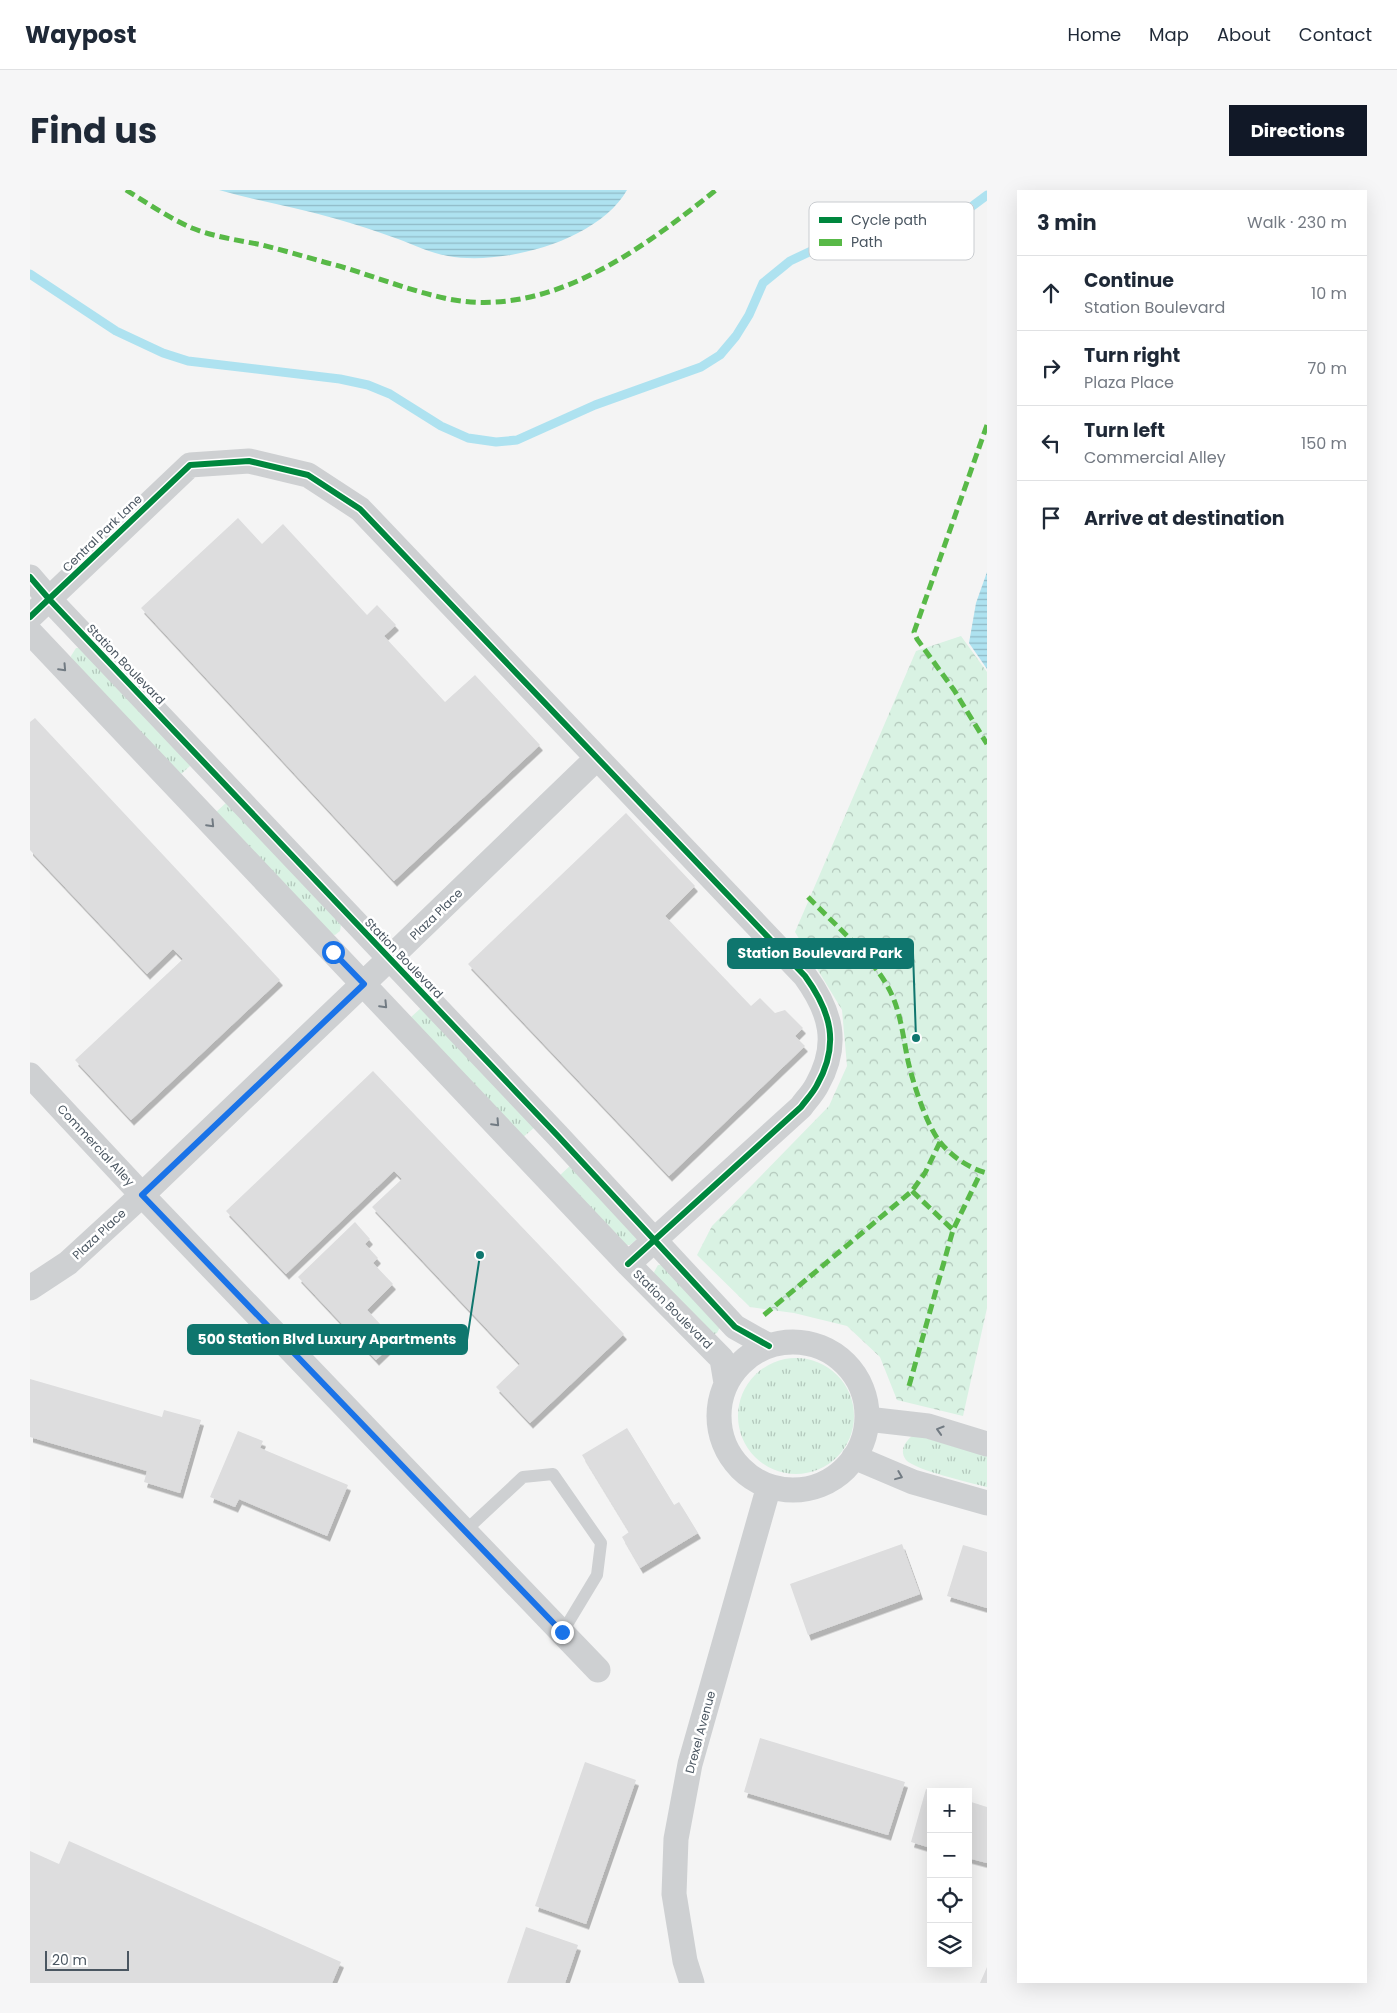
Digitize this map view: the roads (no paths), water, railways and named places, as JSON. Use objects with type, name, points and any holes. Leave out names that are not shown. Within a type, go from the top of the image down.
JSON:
[{"type":"street","name":"Central Park Lane","points":[[30,617],[190,465],[249,462],[308,475],[360,509],[597,758]]},
{"type":"street","name":"Station Boulevard","points":[[30,577],[654,1238],[735,1327],[770,1346]]},
{"type":"street","name":"Station Boulevard","points":[[30,632],[628,1264],[722,1359],[726,1383]]},
{"type":"street","name":"Plaza Place","points":[[30,1288],[68,1263],[142,1195],[364,984],[597,758]]},
{"type":"street","points":[[597,758],[805,976],[819,996],[827,1015],[831,1037],[828,1058],[817,1085],[801,1107],[654,1238],[628,1264]]},
{"type":"street","points":[[187,800],[215,774]]},
{"type":"street","name":"Commercial Alley","points":[[30,1074],[142,1195],[598,1670]]},
{"type":"street","points":[[530,1159],[557,1135]]},
{"type":"street","points":[[793,1342],[800,1343],[816,1346],[837,1356],[854,1374],[864,1395],[867,1419],[863,1439],[854,1457],[838,1475],[816,1486],[792,1490],[769,1486],[750,1476],[735,1462],[725,1444],[719,1424],[720,1403],[726,1383],[737,1367],[752,1354],[770,1346],[793,1342]]},
{"type":"street","points":[[867,1419],[928,1426],[987,1444]]},
{"type":"street","points":[[854,1457],[912,1482],[987,1503]]},
{"type":"street","name":"Drexel Avenue","points":[[692,1983],[685,1962],[674,1894],[676,1839],[690,1764],[769,1486]]},
{"type":"lane","points":[[465,1531],[523,1477],[553,1474],[600,1543],[597,1575],[562,1632]]},
{"type":"water","points":[[219,190],[627,190],[613,208],[595,223],[572,236],[547,246],[521,253],[470,258],[442,255],[341,220]]},
{"type":"water","points":[[987,572],[987,669],[969,643],[976,603]]},
{"type":"waterway","points":[[974,205],[987,195]]},
{"type":"waterway","points":[[30,274],[116,331],[163,353],[188,361],[340,379],[368,385],[390,394],[441,426],[468,438],[496,442],[517,440],[595,405],[701,367],[720,355],[736,336],[749,315],[763,283],[790,261],[809,252]]},
{"type":"place","name":"Station Boulevard Park","points":[[916,1038]]},
{"type":"place","name":"500 Station Blvd Luxury Apartments","points":[[480,1255]]}]
